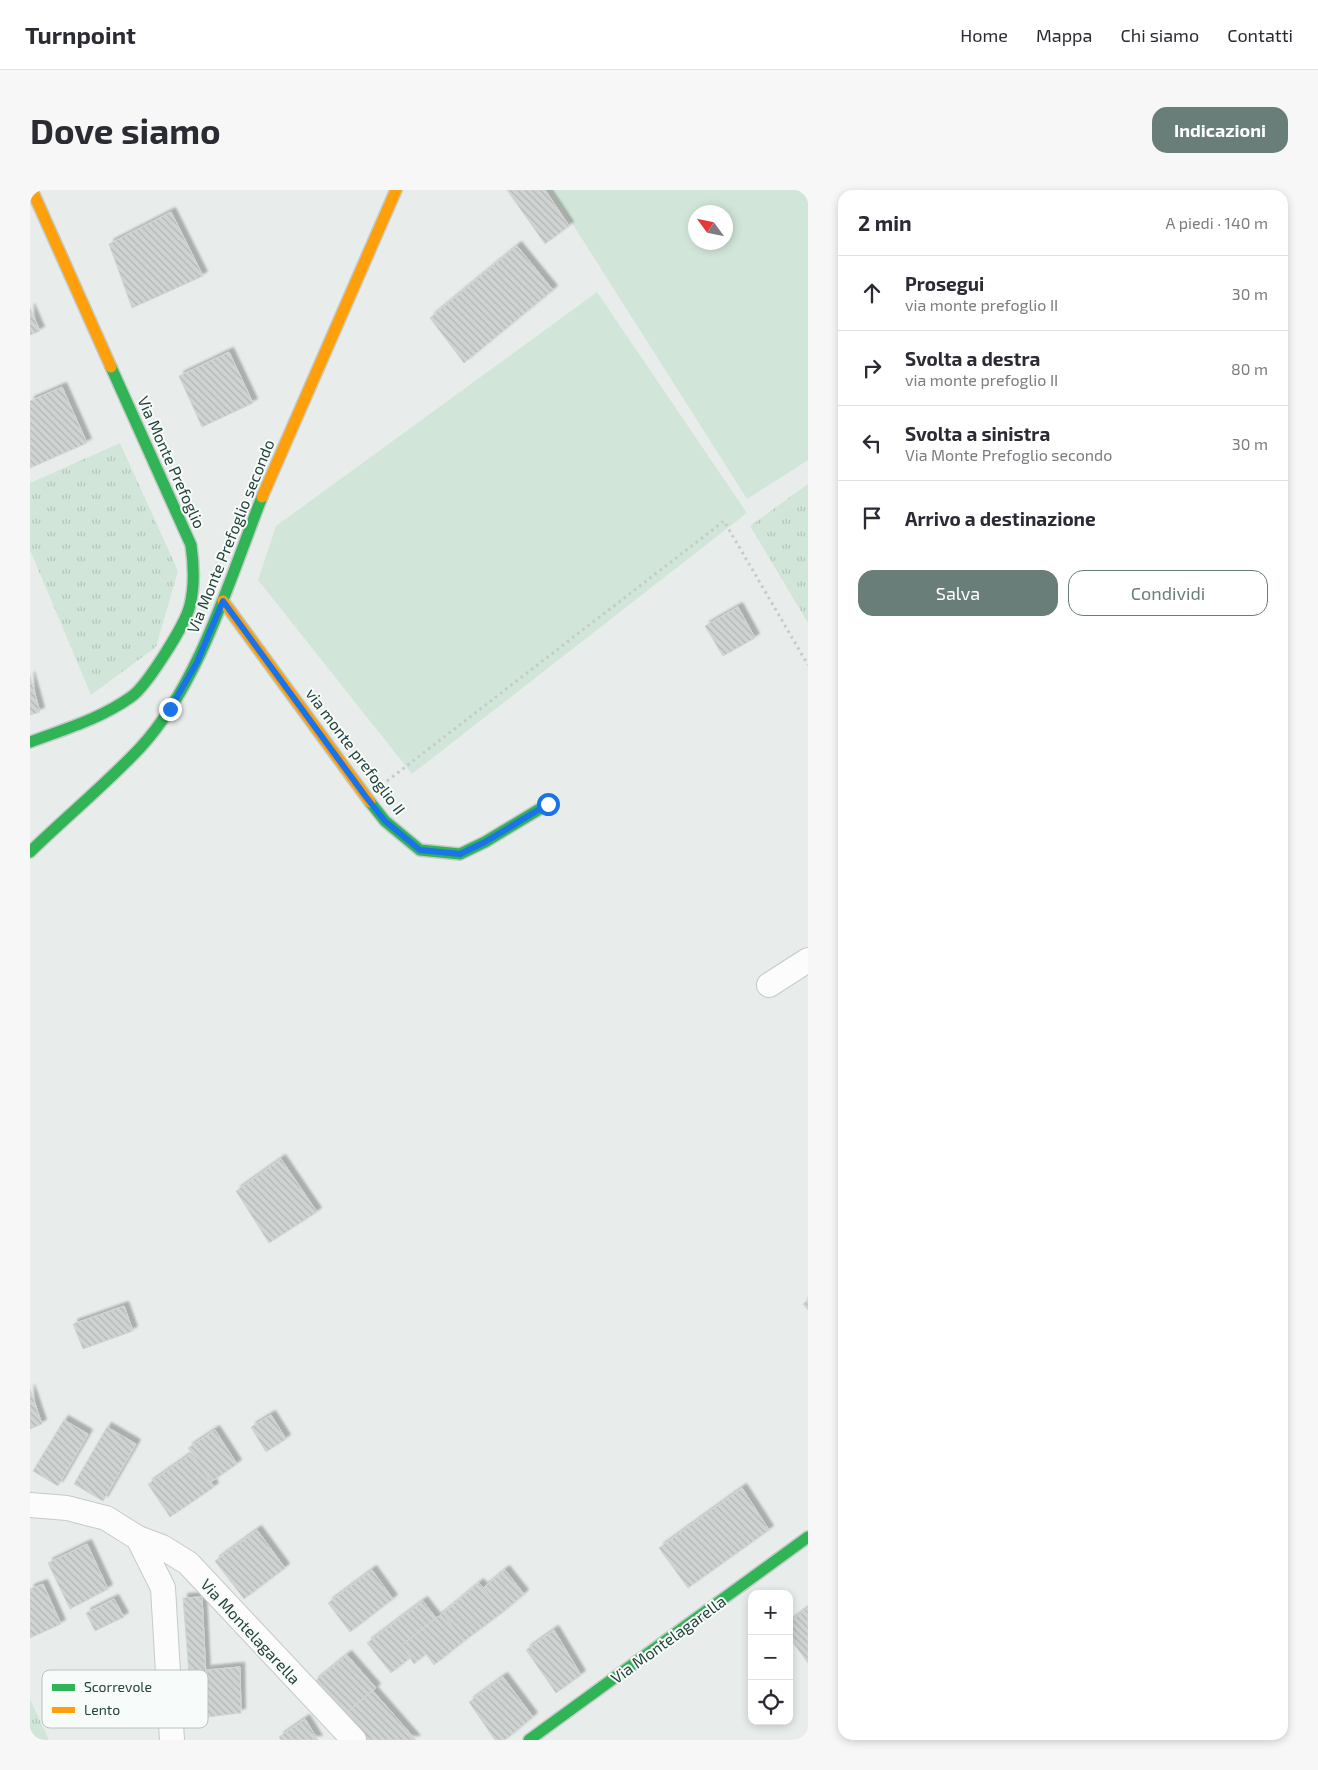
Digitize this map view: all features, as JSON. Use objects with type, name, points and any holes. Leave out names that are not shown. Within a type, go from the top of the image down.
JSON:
[{"type":"street","name":"Via Monte Prefoglio","points":[[30,742],[101,716],[133,696],[161,660],[190,607],[195,571],[191,545],[32,190]]},
{"type":"street","name":"Via Monte Prefoglio secondo","points":[[30,852],[141,747],[170,709],[197,662],[223,601],[281,450],[396,190]]},
{"type":"street","name":"via monte prefoglio II","points":[[223,601],[366,797],[385,821],[420,850],[460,854],[485,842],[548,804]]},
{"type":"street","points":[[769,985],[808,960]]},
{"type":"street","name":"Via Montelagarella","points":[[30,1505],[67,1508],[106,1518],[138,1538],[162,1547],[188,1563],[354,1740]]},
{"type":"street","name":"Via Montelagarella","points":[[529,1740],[808,1537]]},
{"type":"street","points":[[138,1538],[163,1588],[168,1670]]},
{"type":"path","points":[[366,797],[724,521],[808,665]]},
{"type":"green space","points":[[551,190],[808,190],[808,460],[747,499]]},
{"type":"green space","points":[[597,292],[747,513],[412,774],[258,580],[276,526]]},
{"type":"green space","points":[[120,443],[178,571],[156,647],[91,695],[30,550],[30,483]]},
{"type":"green space","points":[[808,484],[808,623],[750,526]]},
{"type":"green space","points":[[30,1699],[49,1740],[30,1740]]},
{"type":"building","points":[[507,190],[545,190],[569,226],[545,244]]},
{"type":"building","points":[[171,212],[203,276],[132,308],[109,244]]},
{"type":"building","points":[[517,246],[553,290],[464,363],[430,318]]},
{"type":"building","points":[[30,308],[40,331],[30,335]]},
{"type":"building","points":[[229,352],[253,403],[202,427],[179,376]]},
{"type":"building","points":[[62,387],[87,443],[30,468],[30,401]]},
{"type":"building","points":[[738,607],[755,638],[723,656],[705,626]]},
{"type":"building","points":[[30,676],[40,712],[30,715]]},
{"type":"building","points":[[281,1159],[317,1212],[269,1243],[236,1191]]},
{"type":"building","points":[[808,1300],[808,1310],[803,1304]]},
{"type":"building","points":[[124,1306],[133,1331],[83,1349],[73,1324]]},
{"type":"building","points":[[30,1389],[42,1424],[30,1429]]},
{"type":"building","points":[[271,1415],[286,1439],[266,1452],[251,1427]]},
{"type":"building","points":[[64,1420],[88,1434],[58,1486],[33,1471]]},
{"type":"building","points":[[107,1427],[136,1444],[103,1501],[74,1484]]},
{"type":"building","points":[[215,1430],[237,1464],[211,1482],[188,1448]]},
{"type":"building","points":[[192,1453],[214,1487],[170,1517],[148,1484]]},
{"type":"building","points":[[742,1488],[769,1530],[688,1588],[659,1548]]},
{"type":"building","points":[[257,1530],[285,1568],[244,1599],[215,1561]]},
{"type":"building","points":[[87,1544],[108,1589],[70,1609],[48,1563]]},
{"type":"building","points":[[372,1570],[393,1599],[350,1632],[328,1603]]},
{"type":"building","points":[[505,1570],[524,1594],[503,1612],[483,1588]]},
{"type":"building","points":[[479,1583],[503,1612],[463,1642],[443,1613]]},
{"type":"building","points":[[43,1584],[61,1624],[30,1638],[30,1589]]},
{"type":"building","points":[[202,1597],[206,1670],[189,1670],[183,1598]]},
{"type":"building","points":[[114,1599],[124,1617],[95,1631],[86,1613]]},
{"type":"building","points":[[423,1601],[436,1618],[402,1645],[410,1658],[391,1673],[367,1643]]},
{"type":"building","points":[[808,1608],[808,1663],[793,1642],[793,1619]]},
{"type":"building","points":[[443,1613],[463,1642],[434,1665],[426,1654],[414,1664],[402,1645]]},
{"type":"building","points":[[554,1630],[581,1675],[556,1693],[526,1650]]},
{"type":"building","points":[[347,1655],[376,1688],[343,1716],[314,1682]]},
{"type":"building","points":[[240,1667],[241,1713],[208,1717],[207,1670]]},
{"type":"building","points":[[503,1677],[533,1717],[505,1740],[495,1740],[469,1702]]},
{"type":"building","points":[[372,1690],[416,1740],[365,1740],[343,1716]]},
{"type":"building","points":[[305,1719],[318,1740],[281,1740],[279,1737]]},
{"type":"traffic: fast","points":[[30,742],[95,717],[131,697],[146,681],[165,654],[181,626],[190,605],[193,590],[191,545],[111,367]]},
{"type":"traffic: fast","points":[[30,852],[140,748],[161,722],[180,693],[212,628],[262,497]]},
{"type":"traffic: fast","points":[[370,802],[385,821],[420,850],[460,854],[485,842],[548,804]]},
{"type":"traffic: fast","points":[[529,1740],[808,1537]]},
{"type":"traffic: slow","points":[[32,190],[111,367]]},
{"type":"traffic: slow","points":[[262,497],[396,190]]},
{"type":"traffic: slow","points":[[223,601],[370,802]]},
{"type":"route","points":[[170,709],[197,662],[223,601],[296,698],[366,797],[385,821],[420,850],[460,854],[524,820],[548,804]]}]
